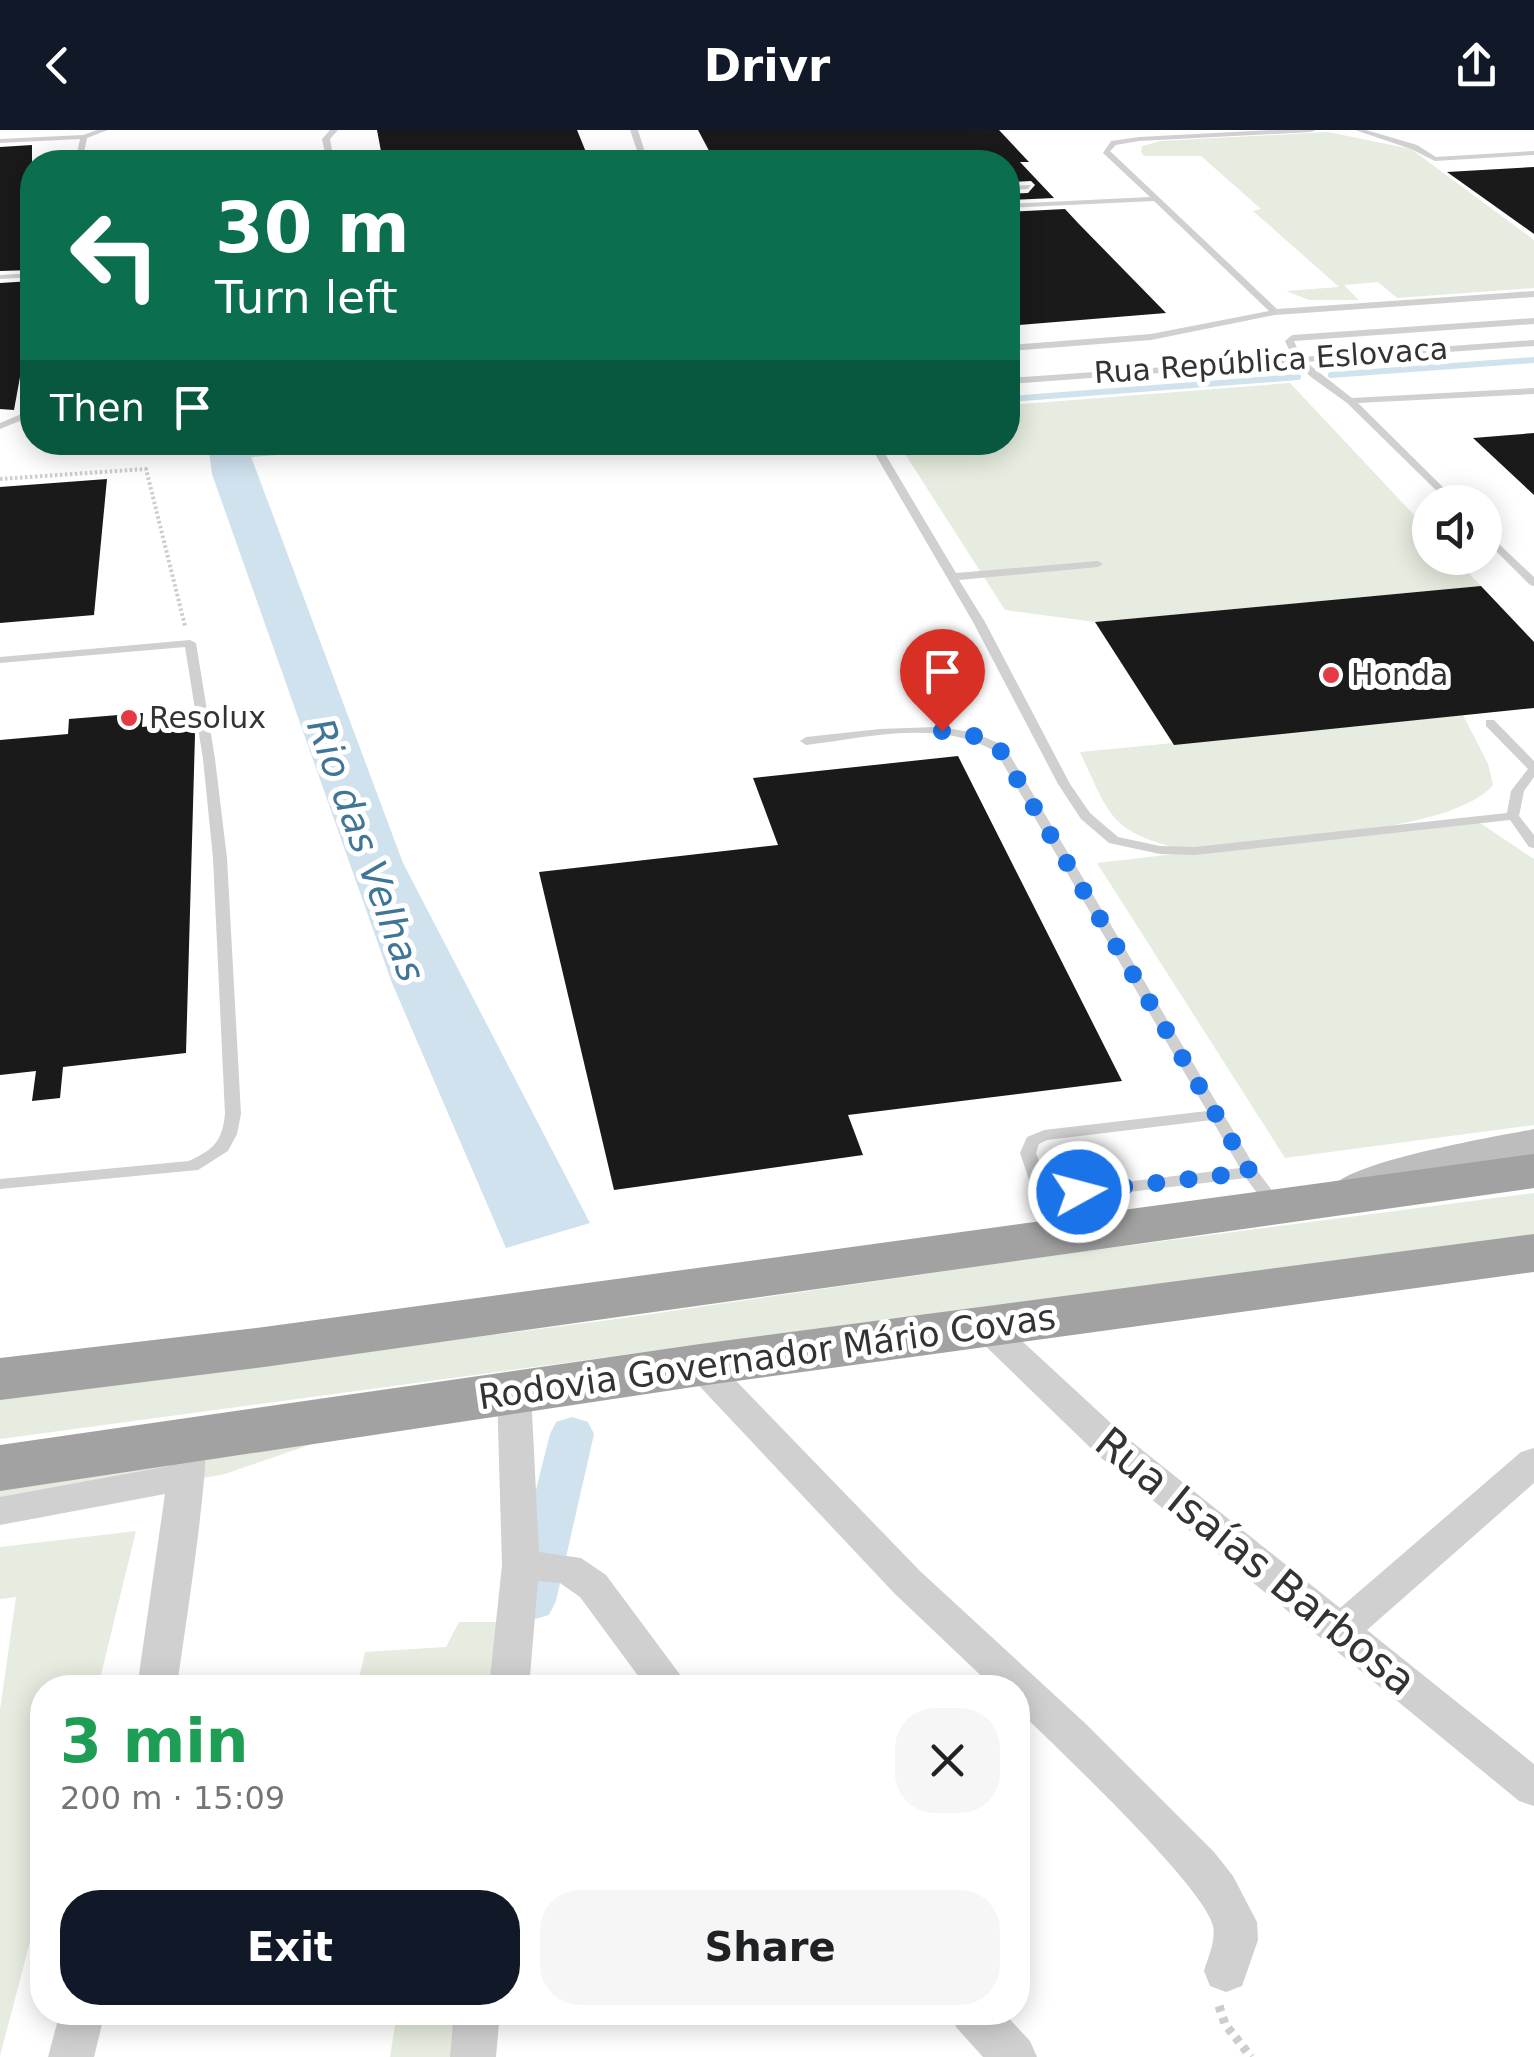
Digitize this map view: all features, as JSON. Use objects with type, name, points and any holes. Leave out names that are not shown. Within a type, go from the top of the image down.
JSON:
[{"type":"highway","points":[[0,1379],[283,1344],[1050,1216],[1534,1171]]},
{"type":"highway","name":"Rodovia Governador Mário Covas","points":[[0,1468],[190,1457],[514,1392],[1534,1253]]},
{"type":"main road","points":[[1282,1193],[1534,1143]]},
{"type":"street","name":"Rua Isaías Barbosa","points":[[984,1326],[1113,1447],[1534,1788]]},
{"type":"street","points":[[700,1365],[907,1582],[1007,1675]]},
{"type":"street","points":[[512,1675],[536,1565],[514,1392]]},
{"type":"street","points":[[0,1512],[115,1492],[190,1457]]},
{"type":"street","points":[[159,1675],[190,1457]]},
{"type":"street","points":[[1339,1632],[1534,1462]]},
{"type":"street","points":[[536,1565],[568,1569],[593,1586],[660,1675]]},
{"type":"street","points":[[1030,1697],[1218,1890],[1235,1922],[1236,1940],[1226,1971]]},
{"type":"street","points":[[71,2057],[80,2025]]},
{"type":"street","points":[[473,2057],[476,2025]]},
{"type":"street","points":[[984,2025],[1014,2057]]},
{"type":"lane","points":[[0,141],[84,136],[104,130]]},
{"type":"lane","points":[[1275,312],[1108,155],[1108,148],[1139,139],[1312,130]]},
{"type":"lane","points":[[1340,130],[1361,130],[1414,147],[1435,160],[1534,153]]},
{"type":"lane","points":[[81,150],[84,136]]},
{"type":"lane","points":[[1020,187],[1028,187]]},
{"type":"lane","points":[[1020,205],[1156,199]]},
{"type":"lane","points":[[1020,347],[1151,336],[1275,312],[1534,294]]},
{"type":"lane","points":[[1436,485],[1350,401],[1298,358],[1290,349],[1292,338],[1534,321]]},
{"type":"lane","name":"Rua República Eslovaca","points":[[1020,379],[1534,344]]},
{"type":"lane","points":[[1350,401],[1534,391]]},
{"type":"lane","points":[[880,455],[1064,784],[1085,816],[1114,840],[1160,850],[1195,851],[1513,816]]},
{"type":"lane","points":[[1502,551],[1534,583]]},
{"type":"lane","points":[[952,578],[1098,564]]},
{"type":"lane","points":[[0,660],[190,643],[220,858],[232,1138],[219,1154],[192,1166],[0,1184]]},
{"type":"lane","points":[[1490,724],[1534,770],[1514,796],[1513,816],[1534,844]]},
{"type":"lane","points":[[806,741],[954,731],[987,738],[1000,750],[1217,1114],[1282,1193]]},
{"type":"lane","points":[[1050,1216],[1028,1153],[1032,1141],[1044,1134],[1217,1114]]},
{"type":"path","points":[[0,479],[146,468],[190,643]]},
{"type":"path","points":[[1226,1971],[1219,2009],[1225,2024],[1251,2057]]},
{"type":"shaded area","points":[[1328,132],[1411,149],[1534,240],[1534,288],[1397,298],[1378,282],[1344,285],[1359,300],[1309,300],[1286,291],[1339,287],[1253,211],[1261,209],[1201,156],[1144,156],[1141,152],[1142,146],[1161,141]]},
{"type":"shaded area","points":[[1290,383],[1412,513],[1412,575],[1470,575],[1481,586],[1095,622],[1005,610],[906,455],[1020,455],[1020,404]]},
{"type":"shaded area","points":[[1463,715],[1488,764],[1493,785],[1474,800],[1446,812],[1375,829],[1240,846],[1477,821],[1534,859],[1534,1125],[1285,1158],[1097,863],[1192,852],[1145,838],[1118,822],[1080,752]]},
{"type":"shaded area","points":[[1534,1193],[1534,1243],[875,1321],[0,1439],[0,1398],[617,1319],[1056,1255]]},
{"type":"shaded area","points":[[370,1424],[225,1474],[0,1516],[0,1480]]},
{"type":"shaded area","points":[[136,1531],[101,1675],[30,1675],[30,1942],[0,2056],[0,1710],[16,1597],[0,1599],[0,1547]]},
{"type":"shaded area","points":[[459,1622],[501,1622],[491,1675],[360,1675],[365,1652],[446,1647]]},
{"type":"shaded area","points":[[395,2025],[456,2025],[454,2057],[390,2057]]},
{"type":"water","points":[[210,455],[250,455],[403,863],[590,1223],[506,1248],[392,983],[212,474]]},
{"type":"building","points":[[377,130],[577,130],[585,150],[381,150]]},
{"type":"building","points":[[698,130],[999,130],[1018,150],[709,150]]},
{"type":"building","points":[[32,145],[32,150],[20,150],[20,270],[0,271],[0,147]]},
{"type":"building","points":[[1020,162],[1054,198],[1020,199],[1020,193],[1028,193],[1035,185],[1020,181]]},
{"type":"building","points":[[1534,167],[1534,234],[1447,172]]},
{"type":"building","points":[[1065,209],[1166,313],[1020,325],[1020,211]]},
{"type":"building","points":[[20,282],[20,377],[14,410],[0,409],[0,283]]},
{"type":"building","points":[[1534,433],[1534,495],[1473,438]]},
{"type":"building","points":[[107,479],[94,615],[0,623],[0,487]]},
{"type":"building","name":"Honda","points":[[1481,586],[1534,642],[1534,708],[1174,745],[1095,622]]},
{"type":"building","points":[[143,713],[142,727],[193,722],[195,735],[186,1053],[63,1067],[60,1098],[32,1101],[36,1071],[0,1075],[0,740],[68,734],[69,719]]},
{"type":"building","points":[[958,756],[1122,1081],[848,1115],[863,1155],[614,1190],[539,872],[778,845],[753,778]]},
{"type":"waterway","points":[[1331,375],[1534,360]]},
{"type":"waterway","points":[[1020,398],[1298,377]]},
{"type":"waterway","name":"Rio das Velhas","points":[[532,1601],[572,1434]]},
{"type":"place","name":"Honda","points":[[1331,675]]},
{"type":"place","name":"Resolux","points":[[129,718]]},
{"type":"route","points":[[942,731],[987,738],[1000,750],[1250,1172],[1079,1192]]}]
